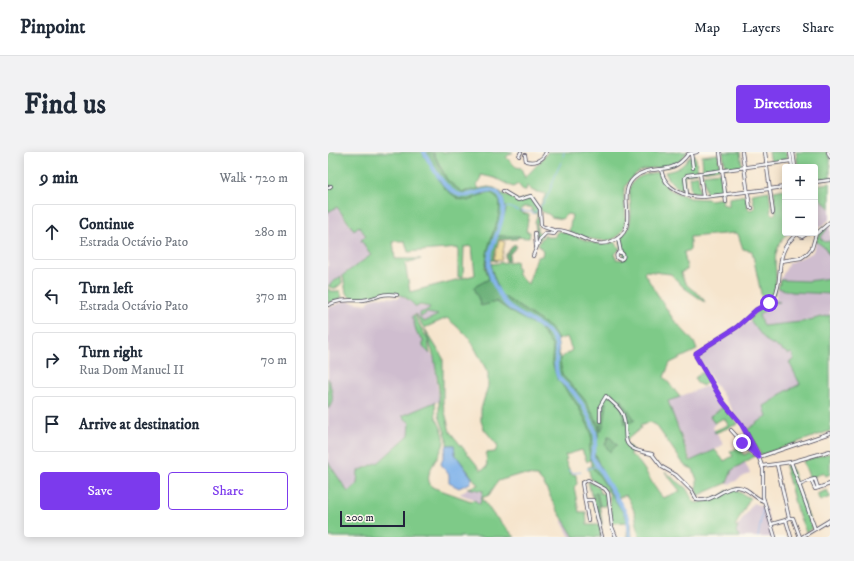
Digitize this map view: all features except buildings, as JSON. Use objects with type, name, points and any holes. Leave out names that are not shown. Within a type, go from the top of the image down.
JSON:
[{"type":"street","points":[[519,156],[521,152]]},
{"type":"street","points":[[525,155],[526,161],[535,162],[541,159],[546,152]]},
{"type":"street","points":[[503,191],[518,200],[531,196],[540,209],[541,226],[556,231],[560,230],[602,244],[618,238],[625,230],[628,221],[626,197],[629,185],[639,174],[678,166],[691,153],[697,152]]},
{"type":"street","points":[[720,152],[726,202]]},
{"type":"street","points":[[742,152],[750,208],[752,208]]},
{"type":"street","points":[[765,152],[773,213]]},
{"type":"street","points":[[790,152],[792,164]]},
{"type":"street","points":[[793,152],[795,164]]},
{"type":"street","points":[[828,152],[830,157]]},
{"type":"street","points":[[691,153],[693,168]]},
{"type":"street","points":[[687,195],[685,177],[700,173],[791,161]]},
{"type":"street","points":[[661,170],[663,177],[670,186],[687,195],[703,197],[782,187]]},
{"type":"street","points":[[700,173],[703,197]]},
{"type":"street","points":[[818,182],[830,180]]},
{"type":"street","points":[[781,261],[801,258],[808,253],[812,248],[817,232],[830,222]]},
{"type":"street","points":[[533,256],[543,234],[552,234],[556,231]]},
{"type":"street","points":[[535,233],[536,247]]},
{"type":"street","points":[[775,537],[764,501],[762,466],[759,457],[742,425],[723,402],[696,356],[696,353],[737,327],[756,310],[773,300],[785,245],[795,236]]},
{"type":"street","points":[[618,238],[621,253]]},
{"type":"street","points":[[328,305],[348,299],[363,300],[380,295],[397,295]]},
{"type":"street","points":[[600,421],[600,404],[606,396],[622,411],[624,416],[625,441],[629,446],[639,451],[652,454],[662,468],[676,475],[692,491],[697,500],[710,499],[737,486],[749,490],[760,500],[764,501]]},
{"type":"street","points":[[730,430],[750,451],[759,457]]},
{"type":"street","points":[[759,457],[830,433]]},
{"type":"street","points":[[762,466],[791,462],[830,451]]},
{"type":"street","points":[[791,462],[815,529]]},
{"type":"street","points":[[777,465],[791,537]]},
{"type":"street","points":[[588,520],[582,483],[586,480],[606,491],[612,527],[616,537]]},
{"type":"street","points":[[799,485],[811,480],[815,489],[830,484]]},
{"type":"street","points":[[585,500],[593,500],[602,537]]},
{"type":"street","points":[[772,524],[793,518],[801,537],[830,520]]},
{"type":"shaded area","points":[[818,196],[830,209],[830,219],[821,227],[818,227]]},
{"type":"shaded area","points":[[336,206],[351,227],[360,221],[370,235],[371,255],[328,286],[328,212]]},
{"type":"shaded area","points":[[830,224],[830,279],[809,281],[780,280],[789,263],[812,253],[815,247],[816,238]]},
{"type":"shaded area","points":[[778,288],[792,292],[830,294],[830,315],[801,322],[763,326],[759,315],[773,303],[777,296]]},
{"type":"shaded area","points":[[401,295],[416,306],[430,307],[427,313],[438,315],[424,322],[416,314],[413,315],[430,353],[434,357],[439,401],[402,416],[410,422],[409,435],[379,462],[365,467],[357,484],[348,492],[328,462],[328,409],[332,401],[332,390],[328,378],[328,308],[345,301],[367,304],[376,297],[399,298]]},
{"type":"shaded area","points":[[752,320],[792,353],[794,360],[789,363],[800,384],[779,395],[779,397],[765,406],[767,416],[746,430],[697,357]]},
{"type":"shaded area","points":[[707,386],[725,407],[711,416],[715,424],[713,428],[724,444],[715,450],[691,461],[668,401]]},
{"type":"shaded area","points":[[745,462],[750,473],[730,484],[727,483],[732,470]]},
{"type":"shaded area","points":[[468,488],[483,491],[480,505],[473,499],[460,494]]},
{"type":"shaded area","points":[[753,503],[766,508],[773,537],[732,537],[734,532]]},
{"type":"shaded area","points":[[562,519],[574,534],[574,537],[570,537],[562,522]]},
{"type":"green space","points":[[328,152],[422,152],[444,187],[473,200],[476,196],[492,193],[500,202],[500,217],[492,235],[485,267],[489,279],[474,287],[516,315],[539,327],[553,347],[552,362],[557,378],[578,406],[590,429],[592,440],[589,448],[590,460],[587,462],[582,450],[565,455],[567,459],[565,460],[571,474],[576,475],[577,484],[574,487],[579,512],[586,512],[587,525],[600,525],[601,537],[574,537],[556,508],[544,484],[537,476],[518,475],[498,481],[489,495],[482,498],[493,514],[515,537],[328,537],[328,462],[348,492],[357,484],[358,471],[379,462],[409,435],[410,423],[402,416],[435,402],[436,417],[443,432],[444,441],[443,447],[430,470],[429,482],[432,487],[471,501],[474,500],[480,504],[483,491],[468,488],[478,485],[455,454],[454,445],[447,445],[447,438],[439,416],[439,389],[434,357],[425,329],[443,358],[443,404],[450,432],[481,470],[487,467],[486,453],[495,452],[498,446],[484,429],[481,421],[481,409],[488,386],[488,373],[469,337],[447,318],[424,328],[415,314],[424,322],[438,315],[427,313],[421,317],[419,313],[429,310],[430,307],[420,305],[416,307],[399,294],[384,293],[369,296],[350,297],[346,293],[343,275],[371,255],[361,240],[366,236],[359,226],[354,230],[337,207],[328,212],[328,189],[332,186],[328,185]],"holes":[[[393,241],[405,241],[408,252],[458,248],[458,277],[463,277],[464,247],[472,246],[475,275],[410,292],[405,263],[421,259],[395,259]]]},
{"type":"green space","points":[[422,152],[433,152],[447,180],[462,192],[488,187],[500,191],[506,210],[497,236],[520,236],[517,239],[499,240],[495,259],[497,261],[491,260],[491,268],[500,294],[551,328],[557,338],[562,375],[585,400],[599,426],[594,453],[606,480],[626,512],[631,523],[632,537],[627,537],[628,522],[626,517],[591,466],[589,448],[592,440],[590,429],[578,406],[557,378],[552,362],[553,347],[539,327],[516,315],[496,301],[481,306],[474,287],[489,279],[486,258],[497,222],[500,202],[492,193],[484,193],[469,201],[458,199],[444,188]]},
{"type":"green space","points":[[433,152],[513,152],[506,157],[516,167],[521,168],[525,178],[547,152],[688,152],[675,165],[640,171],[632,178],[624,191],[625,222],[622,231],[617,237],[610,240],[602,240],[584,237],[569,232],[572,215],[567,214],[562,219],[551,217],[550,215],[541,211],[540,206],[546,194],[533,191],[527,186],[526,190],[523,190],[518,184],[513,187],[495,178],[481,175],[480,182],[477,185],[479,189],[462,192],[447,180]]},
{"type":"green space","points":[[723,152],[740,152],[742,166],[725,168]]},
{"type":"green space","points":[[769,152],[786,152],[787,159],[771,162]]},
{"type":"green space","points":[[796,152],[827,152],[830,159],[830,178],[818,180],[818,164],[798,164]]},
{"type":"green space","points":[[718,154],[720,168],[703,171],[702,156]]},
{"type":"green space","points":[[695,155],[698,172],[684,175],[685,190],[678,188],[670,181],[665,172],[679,168],[689,157]]},
{"type":"green space","points":[[659,172],[668,189],[690,198],[709,200],[724,198],[722,202],[723,204],[729,206],[729,198],[746,195],[748,208],[750,210],[755,208],[752,194],[769,191],[770,212],[773,215],[776,213],[774,191],[782,190],[782,236],[785,236],[777,250],[775,263],[776,284],[774,294],[763,303],[752,251],[743,249],[738,234],[735,233],[690,237],[690,250],[684,252],[687,270],[681,272],[685,283],[705,302],[683,287],[671,274],[646,271],[644,273],[673,319],[694,342],[697,350],[670,363],[664,377],[680,397],[668,401],[690,461],[715,450],[724,461],[733,456],[730,452],[739,447],[744,455],[749,452],[755,456],[732,470],[727,483],[697,496],[697,480],[693,469],[685,466],[656,425],[650,422],[640,426],[641,428],[624,442],[632,449],[630,454],[644,469],[663,498],[680,491],[665,472],[686,488],[694,502],[697,503],[720,497],[726,491],[739,488],[737,491],[750,498],[735,526],[738,527],[736,532],[740,537],[639,537],[635,515],[629,500],[626,495],[618,498],[606,480],[594,453],[599,426],[585,400],[562,375],[559,359],[572,350],[567,337],[557,340],[551,328],[500,294],[491,268],[491,264],[516,261],[518,275],[528,284],[537,257],[542,256],[543,251],[538,244],[545,234],[547,237],[555,237],[556,233],[559,231],[593,243],[607,244],[615,242],[620,249],[615,254],[616,259],[623,260],[624,255],[620,238],[630,222],[630,190],[632,184],[637,179],[645,175]]},
{"type":"green space","points":[[720,172],[723,191],[706,193],[703,174]]},
{"type":"green space","points":[[698,175],[700,193],[691,192],[689,177]]},
{"type":"green space","points":[[830,183],[830,209],[818,196],[818,185]]},
{"type":"green space","points":[[502,193],[518,201],[530,197],[539,209],[536,214],[532,212],[531,207],[523,207],[520,212],[529,215],[526,231],[530,232],[529,238],[497,236],[506,210],[501,194]]},
{"type":"green space","points":[[538,213],[539,223],[537,224],[537,231],[542,234],[537,242],[535,222]]},
{"type":"green space","points":[[824,228],[827,229],[821,239],[825,242],[830,241],[830,256],[825,248],[816,241],[818,235]]},
{"type":"green space","points":[[514,244],[517,246],[510,254],[509,260],[506,261],[505,256]]},
{"type":"green space","points":[[341,276],[342,283],[336,288],[328,286]]},
{"type":"green space","points":[[830,278],[830,294],[792,292],[778,288],[781,280],[808,281]]},
{"type":"green space","points":[[328,288],[331,291],[340,291],[342,298],[328,303]]},
{"type":"green space","points":[[775,301],[780,302],[774,303],[759,315],[763,326],[801,322],[830,315],[830,431],[761,455],[747,430],[767,416],[764,406],[779,397],[779,395],[800,384],[789,362],[794,360],[792,353],[789,354],[765,340],[750,320],[757,311]]},
{"type":"green space","points":[[414,315],[428,340],[430,354],[423,347],[423,339],[417,334],[412,316]]},
{"type":"green space","points":[[702,372],[709,380],[703,386],[697,383],[695,378]]},
{"type":"green space","points":[[328,378],[332,402],[328,409]]},
{"type":"green space","points":[[621,399],[635,420],[625,425]]},
{"type":"green space","points":[[603,403],[607,403],[604,424],[601,431],[600,428]]},
{"type":"green space","points":[[725,406],[738,424],[715,433],[714,431],[728,425],[724,418],[714,423],[710,416]]},
{"type":"green space","points":[[608,437],[610,437],[617,445],[610,452],[605,445]]},
{"type":"green space","points":[[830,453],[830,474],[826,476],[823,472],[810,479],[803,461]]},
{"type":"green space","points":[[788,465],[791,467],[812,526],[812,529],[806,532],[797,511],[785,466]]},
{"type":"green space","points":[[591,466],[600,476],[619,504],[628,522],[612,523],[609,493],[591,479],[588,467]]},
{"type":"green space","points":[[588,481],[598,487],[600,493],[605,494],[606,506],[600,506],[597,493],[591,494]]},
{"type":"green space","points":[[827,490],[830,497],[820,501],[817,494]]},
{"type":"green space","points":[[597,493],[602,521],[602,525],[591,494]]},
{"type":"sand","points":[[499,240],[505,242],[501,261],[494,259]]},
{"type":"water","points":[[447,445],[454,445],[455,454],[472,478],[470,483],[459,488],[449,483],[449,475],[441,464]]},
{"type":"waterway","points":[[424,152],[439,177],[454,193],[465,196],[492,190],[500,196],[503,204],[503,212],[489,258],[489,270],[493,281],[504,302],[545,330],[554,340],[556,345],[556,370],[558,376],[578,398],[594,428],[596,440],[592,457],[628,517],[630,537]]},
{"type":"waterway","points":[[563,158],[564,152]]},
{"type":"waterway","points":[[540,207],[550,190],[556,172],[562,161]]},
{"type":"waterway","points":[[504,210],[507,207]]},
{"type":"waterway","points":[[508,207],[519,211]]},
{"type":"waterway","points":[[532,213],[538,209]]},
{"type":"waterway","points":[[521,211],[531,212]]},
{"type":"waterway","points":[[587,469],[596,466]]},
{"type":"waterway","points":[[568,470],[574,473],[581,472]]},
{"type":"waterway","points":[[758,537],[763,508]]},
{"type":"route","points":[[742,443],[759,457],[742,425],[723,402],[716,388],[701,366],[696,357],[696,353],[737,327],[756,310],[769,303]]}]
